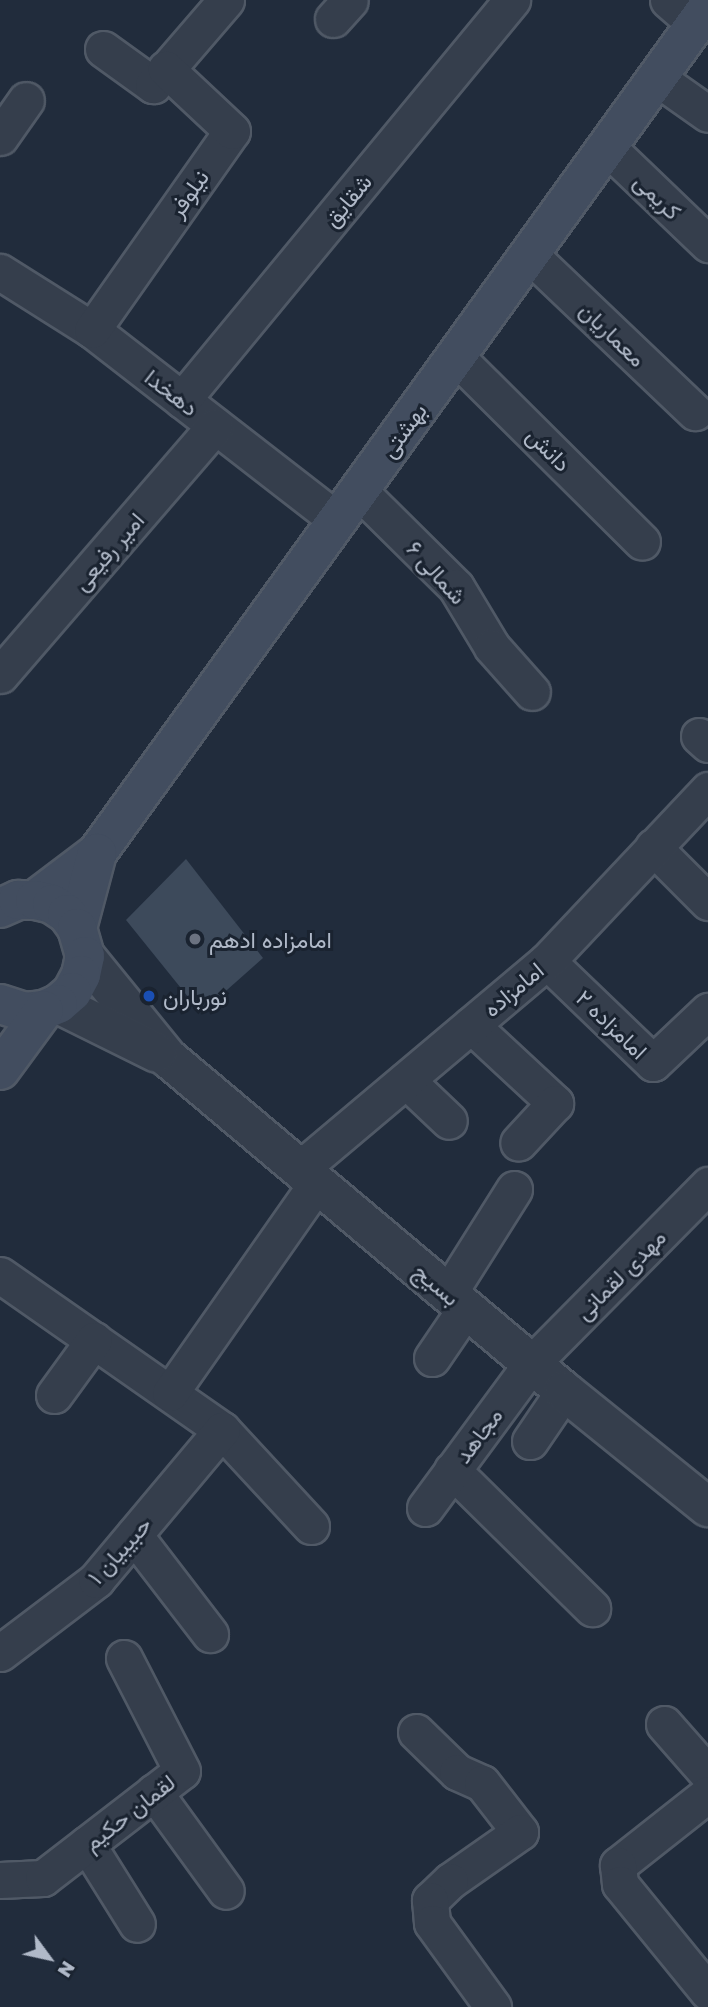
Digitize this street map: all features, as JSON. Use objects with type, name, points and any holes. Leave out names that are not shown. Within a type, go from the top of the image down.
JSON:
[{"type":"main road","name":"بهشتی","points":[[97,853],[608,148],[657,78],[691,10]]},
{"type":"main road","points":[[9,905],[97,853]]},
{"type":"main road","points":[[0,1070],[51,1007],[72,992],[81,975],[81,942],[97,853]]},
{"type":"main road","points":[[9,905],[52,904],[66,914],[81,942]]},
{"type":"main road","points":[[0,1004],[25,1012],[51,1007]]},
{"type":"street","points":[[103,49],[153,85],[226,0]]},
{"type":"street","name":"شقایق","points":[[182,400],[512,0]]},
{"type":"street","name":"نیلوفر","points":[[92,330],[232,131],[166,69]]},
{"type":"street","points":[[657,78],[708,114]]},
{"type":"street","points":[[0,137],[26,100]]},
{"type":"street","name":"کریمی","points":[[608,148],[708,244]]},
{"type":"street","name":"معماریان","points":[[530,255],[695,412]]},
{"type":"street","name":"دهخدا","points":[[0,272],[92,330],[215,426],[349,506]]},
{"type":"street","name":"دانش","points":[[456,357],[642,542]]},
{"type":"street","name":"امیر رفیعی","points":[[0,675],[215,426]]},
{"type":"street","name":"شمالی ۶","points":[[349,506],[456,587],[492,647],[532,692]]},
{"type":"street","name":"امامزاده","points":[[170,1393],[308,1176],[406,1080],[547,961],[708,790]]},
{"type":"street","points":[[653,847],[708,902]]},
{"type":"street","points":[[81,942],[168,1058]]},
{"type":"street","name":"امامزاده ۲","points":[[547,961],[653,1063],[708,1011]]},
{"type":"street","points":[[51,1007],[168,1058]]},
{"type":"street","points":[[471,1025],[555,1103],[518,1143]]},
{"type":"street","name":"بسیج","points":[[168,1058],[531,1364],[708,1507]]},
{"type":"street","points":[[406,1080],[449,1121]]},
{"type":"street","name":"مهدی لقمانی","points":[[531,1364],[708,1185]]},
{"type":"street","points":[[432,1358],[457,1301],[514,1189]]},
{"type":"street","points":[[0,1275],[222,1430],[311,1526]]},
{"type":"street","points":[[54,1395],[94,1340]]},
{"type":"street","name":"مجاهد","points":[[425,1508],[531,1364]]},
{"type":"street","points":[[530,1441],[564,1391]]},
{"type":"street","name":"حبیبیان ۱","points":[[0,1653],[96,1580],[222,1430]]},
{"type":"street","points":[[452,1470],[592,1608]]},
{"type":"street","points":[[134,1535],[209,1634]]},
{"type":"street","name":"لقمان حکیم","points":[[0,1880],[43,1878],[182,1771],[124,1658]]},
{"type":"street","points":[[664,1724],[708,1774]]},
{"type":"street","points":[[416,1732],[457,1772],[482,1783],[520,1832],[450,1881],[430,1900],[432,1923],[493,2007]]},
{"type":"street","points":[[154,1793],[226,1891]]},
{"type":"street","points":[[708,1794],[618,1865],[620,1884],[708,1992]]},
{"type":"street","points":[[87,1844],[137,1924]]},
{"type":"building","name":"امامزاده ادهم","points":[[186,859],[263,958],[201,1013],[126,920]]},
{"type":"place","name":"امامزاده ادهم","points":[[195,939]]},
{"type":"place","name":"نورباران","points":[[149,996]]}]
